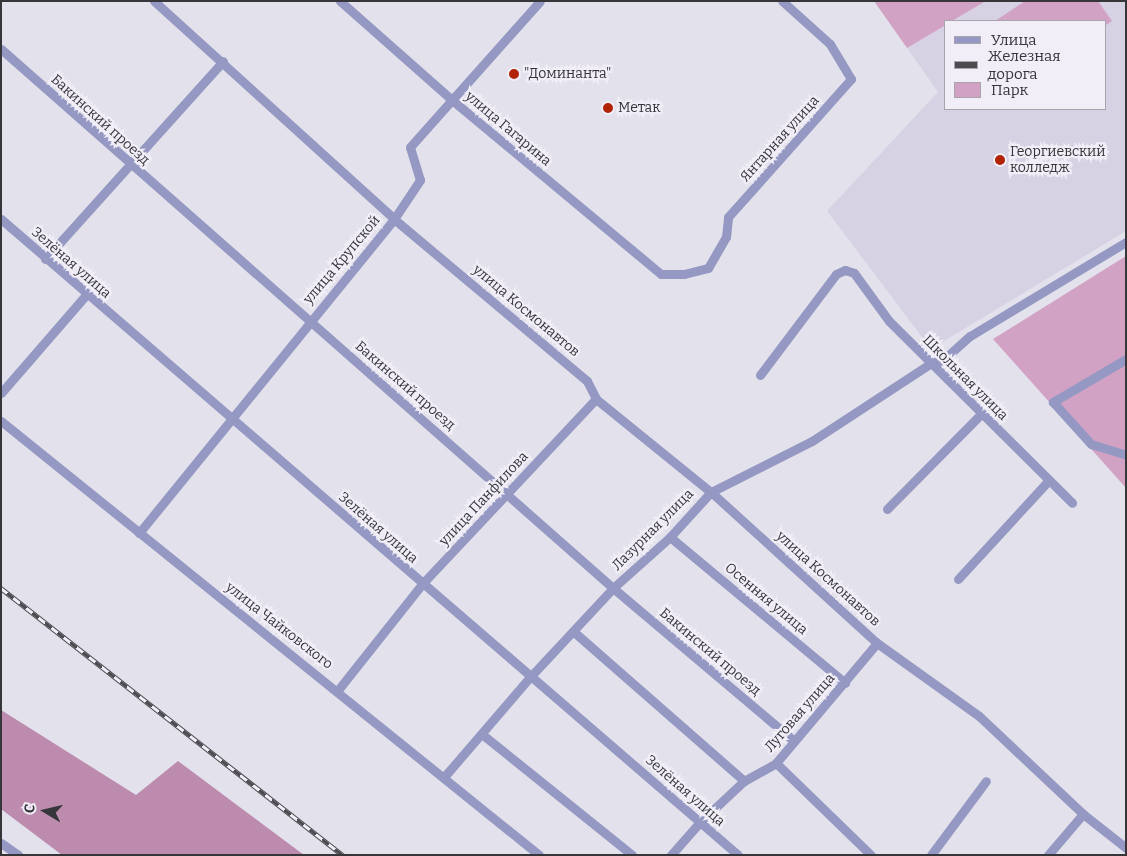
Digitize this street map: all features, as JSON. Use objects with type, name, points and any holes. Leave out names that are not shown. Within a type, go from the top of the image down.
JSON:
[{"type":"street","name":"улица Космонавтов","points":[[154,1],[223,61],[394,219],[587,381],[596,399],[711,492],[878,643],[979,716],[1083,814],[1126,848]]},
{"type":"street","name":"улица Гагарина","points":[[340,1],[452,100],[661,274]]},
{"type":"street","name":"улица Крупской","points":[[138,533],[232,421],[310,321],[394,219],[420,180],[410,147],[540,1]]},
{"type":"street","name":"Янтарная улица","points":[[661,274],[684,274],[708,268],[726,237],[728,217],[852,80],[830,44],[782,1]]},
{"type":"street","name":"Бакинский проезд","points":[[1,49],[130,165],[613,588],[794,741]]},
{"type":"street","points":[[45,259],[223,61]]},
{"type":"street","name":"Зелёная улица","points":[[1,219],[232,421],[738,855]]},
{"type":"street","name":"Лазурная улица","points":[[444,777],[531,676],[613,588],[670,537],[711,492],[812,442],[930,363],[943,360],[970,336],[1126,242]]},
{"type":"street","name":"Школьная улица","points":[[760,375],[836,274],[845,270],[854,273],[889,321],[1072,502]]},
{"type":"street","points":[[1,393],[86,295]]},
{"type":"street","points":[[1126,359],[1053,402],[1091,444],[1126,455]]},
{"type":"street","name":"улица Панфилова","points":[[338,690],[422,584],[596,399]]},
{"type":"street","points":[[887,510],[981,414]]},
{"type":"street","name":"улица Чайковского","points":[[1,421],[138,533],[338,690],[539,855]]},
{"type":"street","points":[[958,579],[1049,480]]},
{"type":"street","name":"Осенняя улица","points":[[670,537],[845,683]]},
{"type":"street","points":[[574,632],[744,781]]},
{"type":"street","name":"Луговая улица","points":[[671,855],[700,822],[744,781],[776,763],[878,643]]},
{"type":"street","points":[[483,734],[632,855]]},
{"type":"street","points":[[776,763],[871,855]]},
{"type":"street","points":[[931,855],[986,781]]},
{"type":"street","points":[[1048,855],[1083,814]]},
{"type":"street","points":[[1,843],[18,855]]},
{"type":"shaded area","name":"Георгиевский колледж","points":[[986,1],[1126,1],[1126,231],[931,349],[827,211],[938,92],[907,48],[944,26],[944,110],[1107,110],[1107,20],[954,20]]},
{"type":"shaded area","points":[[1,710],[136,795],[178,761],[304,855],[62,855],[1,809]]},
{"type":"green space","points":[[874,1],[986,1],[954,20],[944,20],[944,26],[907,48]]},
{"type":"green space","points":[[1025,1],[1098,1],[1112,21],[1107,24],[1107,20],[996,20]]},
{"type":"green space","points":[[1126,256],[1126,488],[993,339]]},
{"type":"railway","points":[[1,588],[343,855]]},
{"type":"place","name":"\"Доминанта\"","points":[[514,74]]},
{"type":"place","name":"Метак","points":[[608,108]]},
{"type":"place","name":"Георгиевский колледж","points":[[1000,160]]}]
